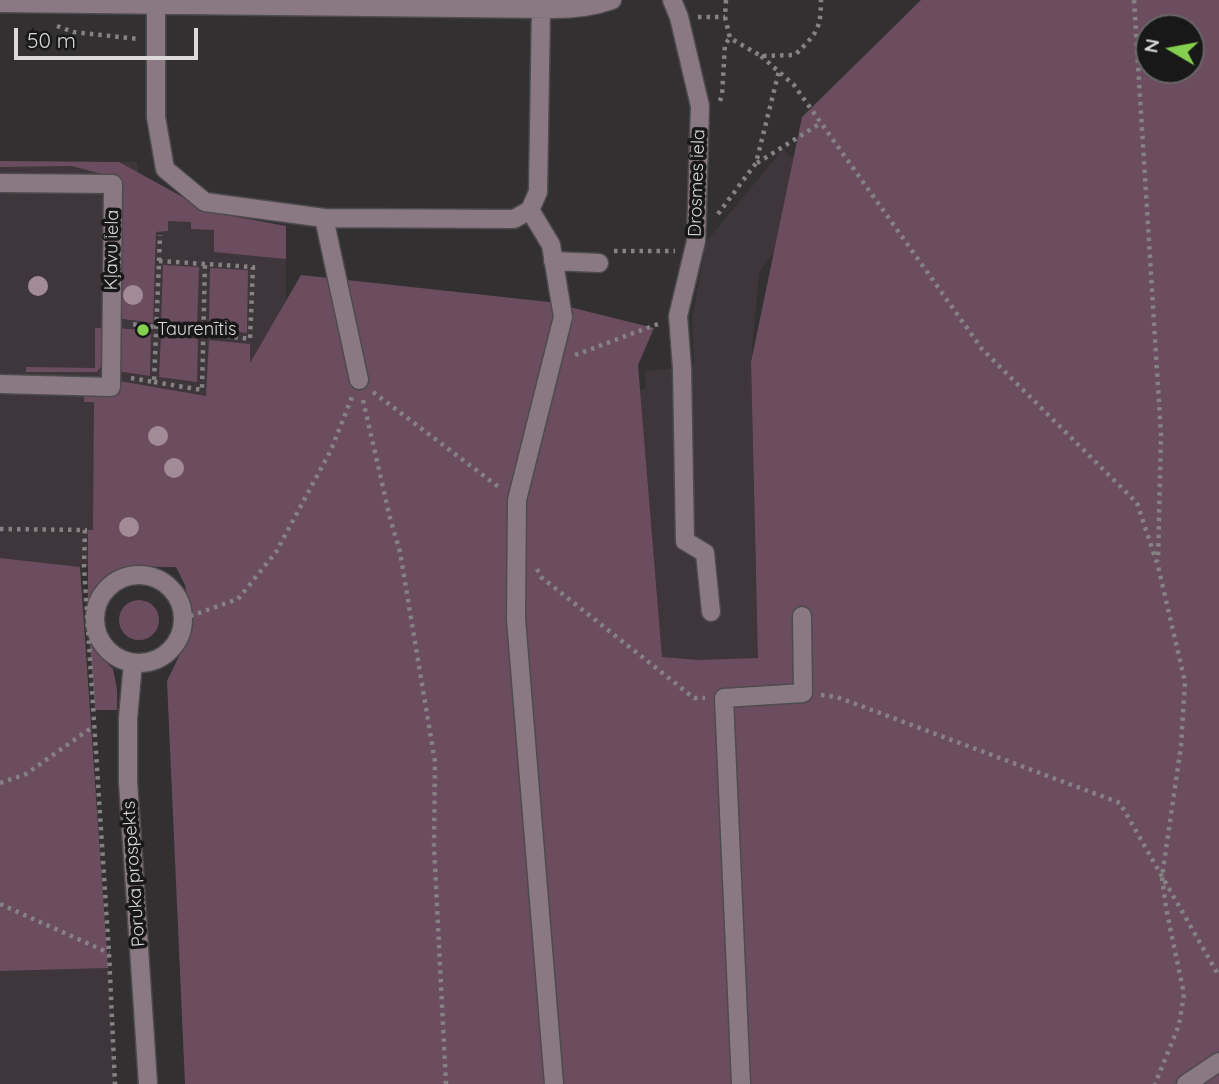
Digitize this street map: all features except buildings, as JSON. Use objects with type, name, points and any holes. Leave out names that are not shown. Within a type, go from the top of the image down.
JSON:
[{"type":"street","points":[[0,3],[156,2],[569,9],[612,0]]},
{"type":"street","name":"Drosmes iela","points":[[673,0],[700,106],[696,241],[678,316],[682,368],[685,541],[705,553],[711,612]]},
{"type":"street","points":[[156,2],[156,117],[165,169],[205,202],[324,218],[514,219],[530,210],[538,192],[541,9]]},
{"type":"street","name":"Kļavu iela","points":[[0,183],[113,184],[111,380]]},
{"type":"street","points":[[530,210],[551,245],[563,317],[517,500],[516,618],[554,1084]]},
{"type":"street","points":[[324,218],[359,380]]},
{"type":"street","points":[[553,261],[598,262]]},
{"type":"street","points":[[0,384],[111,380]]},
{"type":"street","points":[[140,575],[154,577],[167,584],[176,596],[182,610],[182,619],[183,625],[178,639],[170,651],[143,663],[115,657],[104,647],[97,635],[94,620],[96,606],[113,583],[140,575]]},
{"type":"street","points":[[741,1084],[724,698],[803,693],[802,616]]},
{"type":"street","name":"Poruka prospekts","points":[[133,663],[128,719],[128,782],[148,1084]]},
{"type":"street","points":[[1186,1084],[1219,1062]]},
{"type":"path","points":[[726,0],[725,17],[730,38],[761,56],[794,85],[982,349],[1137,503],[1158,566],[1185,682],[1181,746],[1162,877],[1184,994],[1179,1025],[1155,1084]]},
{"type":"path","points":[[761,56],[795,55],[811,39],[821,22],[821,0]]},
{"type":"path","points":[[1133,0],[1161,435],[1158,566]]},
{"type":"path","points":[[51,23],[73,32],[156,40]]},
{"type":"path","points":[[700,106],[717,107],[722,95],[725,44],[730,38]]},
{"type":"path","points":[[756,163],[779,71]]},
{"type":"path","points":[[696,226],[715,218],[756,163],[821,123]]},
{"type":"path","points":[[154,382],[160,235]]},
{"type":"path","points":[[598,262],[614,251],[659,251]]},
{"type":"path","points":[[111,322],[250,339],[253,267],[159,261]]},
{"type":"path","points":[[111,380],[154,382],[202,390],[205,263]]},
{"type":"path","points":[[550,367],[678,316]]},
{"type":"path","points":[[359,380],[517,500]]},
{"type":"path","points":[[182,619],[239,599],[276,552],[331,450],[359,380]]},
{"type":"path","points":[[359,380],[400,552],[435,762],[434,846],[446,1084]]},
{"type":"path","points":[[0,529],[85,530],[84,567],[115,1084]]},
{"type":"path","points":[[535,566],[541,577],[694,698],[724,698]]},
{"type":"path","points":[[803,693],[837,696],[1120,803],[1219,976]]},
{"type":"path","points":[[0,783],[26,774],[94,725]]},
{"type":"path","points":[[0,904],[109,953]]},
{"type":"shaded area","points":[[921,0],[1219,0],[1219,1084],[185,1084],[167,681],[193,627],[185,585],[176,567],[136,566],[115,571],[97,587],[88,601],[88,530],[93,530],[94,402],[84,402],[84,391],[113,380],[206,396],[209,340],[250,344],[250,363],[301,275],[549,302],[654,328],[638,365],[662,657],[698,660],[758,658],[751,362],[802,117]]},
{"type":"shaded area","points":[[783,149],[823,184],[759,273],[751,362],[756,584],[812,576],[821,724],[662,658],[640,391],[646,389],[645,371],[694,366],[692,319],[706,242]]},
{"type":"shaded area","name":"Taurenītis","points":[[0,161],[137,162],[139,176],[210,212],[286,226],[286,568],[80,567],[0,558]]},
{"type":"shaded area","points":[[0,161],[119,162],[210,212],[286,226],[286,259],[214,252],[214,230],[191,229],[191,222],[168,221],[168,231],[156,232],[153,323],[116,318],[120,182],[72,166],[0,167]]},
{"type":"shaded area","points":[[163,265],[199,267],[197,327],[161,323]]},
{"type":"shaded area","points":[[210,268],[248,270],[247,333],[209,328]]},
{"type":"shaded area","points":[[95,328],[101,328],[103,331],[102,365],[97,372],[26,372],[26,367],[95,368]]},
{"type":"shaded area","points":[[118,328],[151,331],[150,376],[117,371]]},
{"type":"shaded area","points":[[161,335],[198,339],[197,382],[159,377]]},
{"type":"shaded area","points":[[0,558],[80,567],[108,968],[0,971]]},
{"type":"shaded area","points":[[139,600],[153,606],[159,620],[153,634],[139,640],[125,634],[119,620],[125,606]]},
{"type":"shaded area","points":[[89,634],[100,656],[113,669],[117,710],[95,710]]},
{"type":"shaded area","points":[[108,968],[115,1084],[0,1084],[0,971]]},
{"type":"place","name":"Taurenītis","points":[[143,330]]}]
